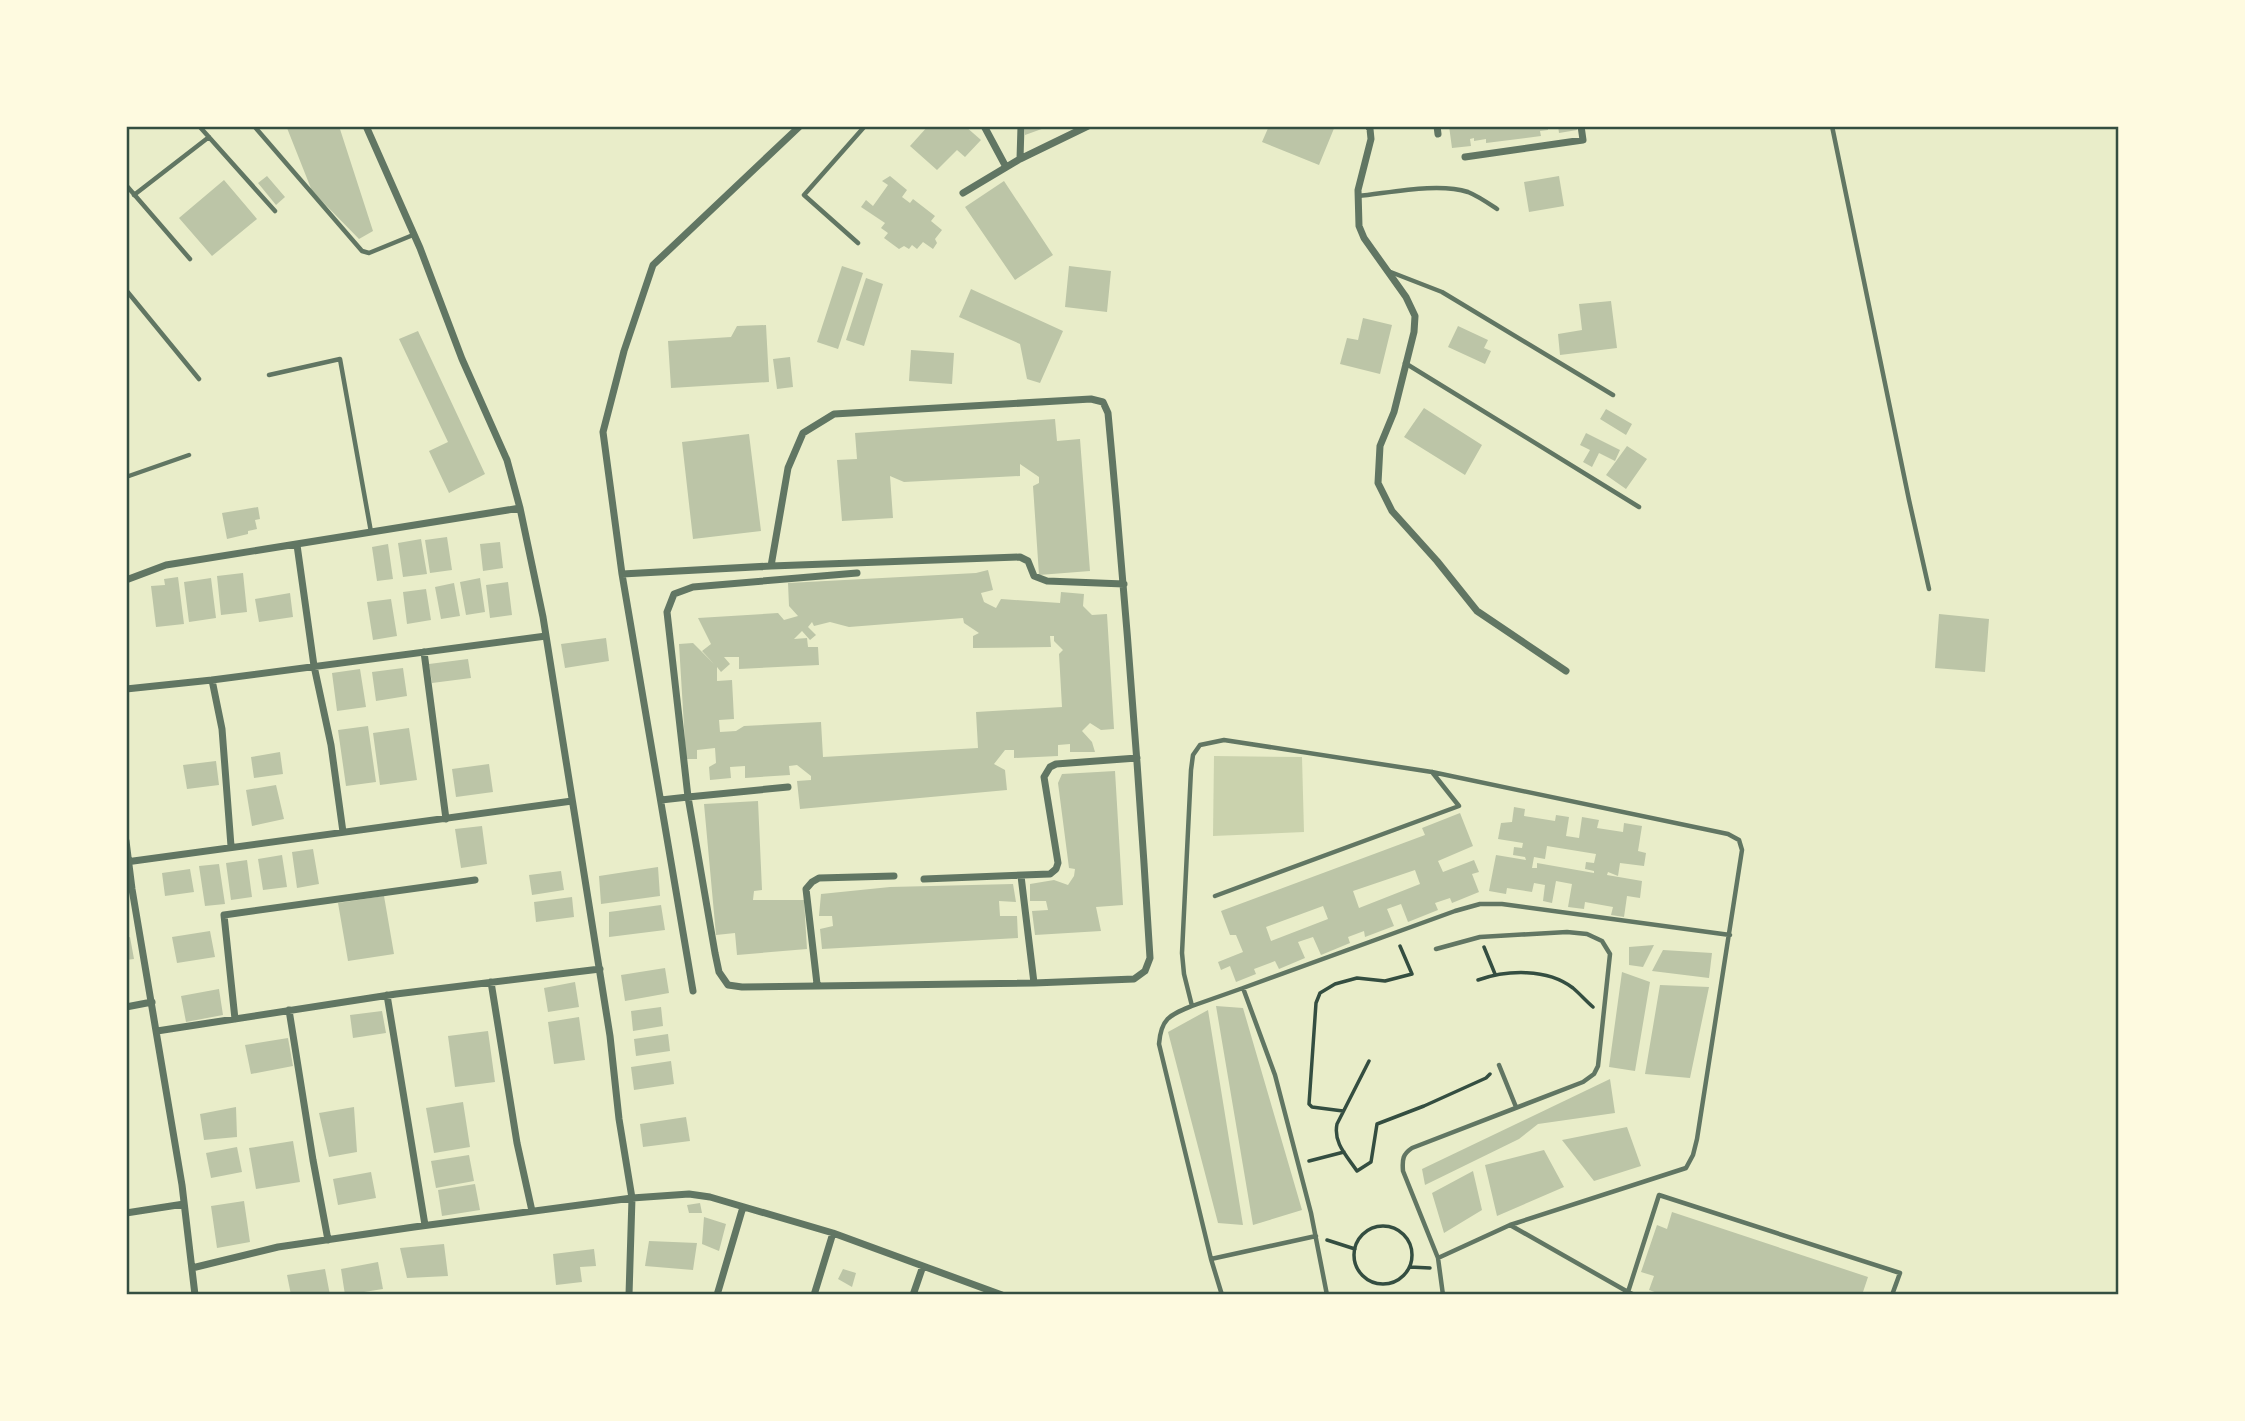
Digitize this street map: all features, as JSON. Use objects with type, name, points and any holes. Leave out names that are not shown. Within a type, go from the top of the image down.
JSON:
[{"type":"street","points":[[366,126],[414,234],[462,359],[508,460],[520,508],[546,636],[600,969],[632,1198],[629,1295]]},
{"type":"street","points":[[693,991],[622,575],[603,432],[624,351],[653,265],[800,126]]},
{"type":"street","points":[[984,126],[1006,167]]},
{"type":"street","points":[[1020,159],[1021,126]]},
{"type":"street","points":[[963,193],[1020,159],[1088,126]]},
{"type":"street","points":[[1368,126],[1371,139],[1358,196],[1359,226],[1364,238],[1406,297],[1415,316],[1414,332],[1394,412],[1380,446],[1378,483],[1392,511],[1477,611],[1566,671]]},
{"type":"street","points":[[1465,157],[1583,140],[1581,126]]},
{"type":"street","points":[[771,566],[788,468],[803,433],[834,414],[1091,399],[1103,402],[1108,414],[1124,584],[1150,958],[1145,971],[1134,979],[742,987],[728,985],[719,972],[688,797],[667,611],[674,594],[693,587],[857,573]]},
{"type":"street","points":[[126,580],[166,565],[520,508]]},
{"type":"street","points":[[297,545],[314,666],[331,744],[343,832]]},
{"type":"street","points":[[622,575],[771,566],[1020,557],[1028,561],[1034,576],[1047,581],[1124,584]]},
{"type":"street","points":[[126,689],[546,636]]},
{"type":"street","points":[[424,652],[446,819]]},
{"type":"street","points":[[212,680],[222,729],[231,846]]},
{"type":"street","points":[[924,879],[1050,874],[1058,863],[1044,777],[1049,768],[1056,764],[1138,758]]},
{"type":"street","points":[[660,800],[788,787]]},
{"type":"street","points":[[127,862],[572,801]]},
{"type":"street","points":[[126,841],[127,862],[158,1031],[195,1295]]},
{"type":"street","points":[[817,984],[806,889],[811,882],[819,878],[894,876]]},
{"type":"street","points":[[1021,876],[1034,982]]},
{"type":"street","points":[[235,1019],[224,915],[475,880]]},
{"type":"street","points":[[158,1031],[387,995],[600,969]]},
{"type":"street","points":[[491,982],[517,1143],[533,1211]]},
{"type":"street","points":[[387,995],[425,1225]]},
{"type":"street","points":[[126,1007],[152,1002]]},
{"type":"street","points":[[289,1010],[328,1240]]},
{"type":"street","points":[[192,1268],[278,1247],[425,1225],[632,1198],[689,1194],[710,1197],[833,1233],[1002,1295]]},
{"type":"street","points":[[126,1213],[184,1204]]},
{"type":"street","points":[[717,1295],[743,1207]]},
{"type":"street","points":[[814,1295],[833,1233]]},
{"type":"street","points":[[914,1295],[923,1266]]},
{"type":"lane","points":[[199,126],[275,211]]},
{"type":"lane","points":[[254,126],[362,251],[369,253],[414,234]]},
{"type":"lane","points":[[858,243],[804,195],[865,126]]},
{"type":"lane","points":[[1832,126],[1929,589]]},
{"type":"lane","points":[[134,195],[209,136]]},
{"type":"lane","points":[[126,185],[190,259]]},
{"type":"lane","points":[[1358,196],[1438,188],[1454,189],[1474,195],[1497,209]]},
{"type":"lane","points":[[1387,270],[1442,292],[1613,395]]},
{"type":"lane","points":[[126,290],[199,379]]},
{"type":"lane","points":[[269,375],[341,359],[372,533]]},
{"type":"lane","points":[[1405,363],[1639,507]]},
{"type":"lane","points":[[126,477],[189,455]]},
{"type":"lane","points":[[1192,1006],[1182,953],[1191,770],[1193,755],[1200,745],[1224,740],[1432,772],[1728,834],[1739,840],[1742,850],[1730,935],[1697,1139],[1686,1168],[1510,1225],[1438,1258]]},
{"type":"lane","points":[[1215,896],[1459,806],[1432,772]]},
{"type":"lane","points":[[1222,1295],[1159,1044],[1160,1029],[1166,1019],[1192,1006],[1480,904],[1502,904],[1730,935]]},
{"type":"lane","points":[[1436,950],[1480,936],[1567,932],[1587,934],[1602,941],[1610,954],[1598,1066],[1594,1074],[1583,1082],[1412,1147],[1405,1153],[1402,1160],[1403,1171],[1438,1258],[1443,1295]]},
{"type":"lane","points":[[1242,988],[1275,1076],[1316,1236],[1327,1295]]},
{"type":"lane","points":[[1499,1065],[1516,1107]]},
{"type":"lane","points":[[1628,1292],[1659,1195],[1900,1273],[1892,1295]]},
{"type":"lane","points":[[1510,1225],[1636,1295]]},
{"type":"lane","points":[[1211,1259],[1316,1236]]},
{"type":"path","points":[[1480,936],[1495,974]]},
{"type":"path","points":[[1343,1111],[1312,1107],[1309,1104],[1316,1003],[1320,993],[1335,984],[1357,978],[1385,981],[1412,974],[1400,946]]},
{"type":"path","points":[[1478,980],[1495,974],[1518,971],[1544,976],[1570,986],[1592,1007]]},
{"type":"path","points":[[1369,1061],[1343,1111],[1335,1133],[1357,1171],[1371,1162],[1377,1124],[1486,1078],[1499,1065]]},
{"type":"path","points":[[1298,1163],[1344,1152]]},
{"type":"path","points":[[1390,1227],[1407,1238],[1412,1257],[1410,1266],[1397,1281],[1378,1284],[1369,1281],[1357,1267],[1355,1250],[1358,1241],[1371,1229],[1390,1227]]},
{"type":"path","points":[[1316,1236],[1355,1250]]},
{"type":"path","points":[[1410,1266],[1439,1269]]},
{"type":"green space","points":[[1214,756],[1302,757],[1304,832],[1213,836]]},
{"type":"building","points":[[339,126],[373,231],[359,239],[312,191],[287,128]]},
{"type":"building","points":[[928,126],[965,126],[981,140],[965,157],[957,150],[937,170],[910,146]]},
{"type":"building","points":[[1025,126],[1050,126],[1025,135]]},
{"type":"building","points":[[1269,126],[1335,126],[1319,165],[1262,142]]},
{"type":"building","points":[[1449,126],[1548,126],[1548,130],[1540,131],[1541,136],[1486,143],[1486,139],[1474,141],[1474,138],[1470,139],[1471,146],[1452,148]]},
{"type":"building","points":[[1558,126],[1576,126],[1577,130],[1559,133]]},
{"type":"building","points":[[267,176],[285,197],[276,205],[258,183]]},
{"type":"building","points":[[890,176],[907,190],[902,197],[910,203],[913,199],[935,216],[931,221],[942,230],[935,239],[937,243],[933,249],[923,242],[917,249],[912,245],[909,249],[904,246],[899,249],[884,238],[888,233],[881,228],[885,223],[861,207],[866,200],[873,206],[888,185],[882,181]]},
{"type":"building","points":[[1559,176],[1564,206],[1529,212],[1524,182]]},
{"type":"building","points":[[224,180],[257,219],[212,256],[179,218]]},
{"type":"building","points":[[1004,181],[1053,255],[1015,280],[965,207]]},
{"type":"building","points":[[842,266],[863,273],[838,349],[817,342]]},
{"type":"building","points":[[1069,266],[1111,271],[1107,312],[1065,307]]},
{"type":"building","points":[[866,278],[883,284],[864,346],[846,340]]},
{"type":"building","points":[[971,289],[1063,331],[1040,383],[1027,379],[1020,344],[959,317]]},
{"type":"building","points":[[1611,301],[1617,348],[1560,355],[1558,334],[1582,330],[1579,304]]},
{"type":"building","points":[[1363,318],[1392,325],[1380,374],[1340,364],[1347,338],[1358,340]]},
{"type":"building","points":[[766,325],[769,382],[671,388],[668,341],[731,337],[737,326]]},
{"type":"building","points":[[1458,326],[1488,340],[1484,348],[1491,351],[1485,364],[1448,347]]},
{"type":"building","points":[[418,331],[485,474],[449,493],[429,451],[448,442],[399,339]]},
{"type":"building","points":[[911,350],[954,353],[952,384],[909,381]]},
{"type":"building","points":[[790,357],[793,387],[777,389],[773,359]]},
{"type":"building","points":[[1424,408],[1482,445],[1465,475],[1404,437]]},
{"type":"building","points":[[1606,409],[1632,424],[1626,435],[1600,419]]},
{"type":"building","points":[[1055,419],[1057,441],[1080,439],[1090,571],[1039,575],[1033,486],[1039,483],[1039,477],[1020,464],[1020,476],[904,482],[890,476],[893,518],[842,521],[837,460],[857,459],[855,433]]},
{"type":"building","points":[[1586,433],[1620,450],[1615,461],[1599,453],[1592,467],[1583,462],[1590,450],[1580,445]]},
{"type":"building","points":[[749,434],[761,531],[693,539],[682,442]]},
{"type":"building","points":[[1627,446],[1647,459],[1626,489],[1606,475]]},
{"type":"building","points":[[258,507],[260,519],[255,520],[257,529],[227,539],[222,513]]},
{"type":"building","points":[[447,537],[452,570],[430,573],[425,540]]},
{"type":"building","points":[[421,539],[427,574],[403,577],[398,543]]},
{"type":"building","points":[[500,542],[503,568],[483,571],[480,544]]},
{"type":"building","points":[[388,544],[393,579],[377,581],[372,547]]},
{"type":"building","points":[[988,570],[993,590],[981,593],[984,602],[996,608],[1001,599],[1060,603],[1061,592],[1084,594],[1083,606],[1092,615],[1107,614],[1114,729],[1101,730],[1090,723],[1082,731],[1092,742],[1095,752],[1070,752],[1070,744],[1058,745],[1058,756],[1014,758],[1014,750],[1005,750],[994,764],[1005,770],[1007,790],[800,809],[797,781],[811,780],[811,776],[797,765],[789,766],[790,775],[745,778],[745,766],[730,767],[731,778],[710,780],[709,767],[716,763],[715,748],[697,750],[697,759],[686,759],[679,644],[693,643],[714,664],[702,651],[711,644],[698,618],[778,613],[784,620],[798,616],[789,606],[788,583],[976,573]],"holes":[[[963,618],[964,623],[979,633],[973,636],[973,648],[1051,647],[1050,636],[1054,636],[1054,641],[1063,650],[1059,654],[1062,707],[976,712],[978,748],[823,757],[821,722],[744,726],[736,731],[720,732],[719,720],[734,719],[732,680],[717,681],[717,667],[721,672],[730,664],[724,657],[739,657],[739,669],[819,665],[818,647],[808,647],[807,638],[794,639],[802,631],[810,640],[816,635],[808,627],[812,622],[814,626],[830,622],[849,627]]]},
{"type":"building","points":[[243,573],[247,612],[221,615],[217,576]]},
{"type":"building","points":[[178,577],[184,624],[156,627],[151,586],[165,585],[164,579]]},
{"type":"building","points":[[211,578],[216,618],[189,622],[184,582]]},
{"type":"building","points":[[480,578],[485,612],[466,615],[460,582]]},
{"type":"building","points":[[508,582],[512,615],[490,618],[486,585]]},
{"type":"building","points":[[454,583],[460,616],[441,619],[435,587]]},
{"type":"building","points":[[426,589],[431,620],[407,624],[403,592]]},
{"type":"building","points":[[290,593],[293,617],[259,622],[255,599]]},
{"type":"building","points":[[391,599],[397,636],[373,640],[367,602]]},
{"type":"building","points":[[1939,614],[1989,619],[1985,672],[1935,668]]},
{"type":"building","points":[[606,638],[609,661],[565,668],[561,644]]},
{"type":"building","points":[[468,659],[471,678],[432,683],[429,664]]},
{"type":"building","points":[[403,668],[407,696],[376,701],[372,672]]},
{"type":"building","points":[[360,669],[366,707],[337,711],[332,673]]},
{"type":"building","points":[[368,726],[376,782],[346,786],[338,730]]},
{"type":"building","points":[[409,728],[417,780],[380,785],[373,733]]},
{"type":"building","points":[[280,752],[283,774],[254,778],[251,757]]},
{"type":"building","points":[[216,761],[219,785],[187,789],[183,765]]},
{"type":"building","points":[[489,764],[493,792],[456,797],[452,769]]},
{"type":"building","points":[[1115,771],[1123,905],[1096,907],[1101,931],[1035,935],[1032,911],[1048,910],[1046,901],[1030,901],[1030,884],[1054,880],[1068,885],[1074,876],[1075,869],[1069,868],[1058,783],[1062,774]]},
{"type":"building","points":[[276,785],[284,819],[252,826],[246,790]]},
{"type":"building","points":[[758,801],[762,890],[754,891],[753,900],[804,900],[807,949],[737,955],[735,933],[716,935],[704,804]]},
{"type":"building","points":[[1514,807],[1525,809],[1524,816],[1555,821],[1556,815],[1569,817],[1566,836],[1579,838],[1582,817],[1599,820],[1597,828],[1623,832],[1624,823],[1642,826],[1638,851],[1646,853],[1644,866],[1620,863],[1618,876],[1608,872],[1607,875],[1642,881],[1640,898],[1627,896],[1624,917],[1611,915],[1613,907],[1585,902],[1584,909],[1568,907],[1572,884],[1556,881],[1552,903],[1543,901],[1545,885],[1534,883],[1532,892],[1507,888],[1506,894],[1489,891],[1496,855],[1526,860],[1525,857],[1513,855],[1514,847],[1522,848],[1523,843],[1498,839],[1501,823],[1512,822]],"holes":[[[1547,846],[1596,854],[1594,863],[1586,862],[1585,869],[1594,873],[1537,863],[1537,868],[1532,868],[1534,857],[1545,859]]]},
{"type":"building","points":[[1460,813],[1473,846],[1438,861],[1443,872],[1474,860],[1479,872],[1472,874],[1479,892],[1452,903],[1450,898],[1435,903],[1438,910],[1408,922],[1401,904],[1387,909],[1394,926],[1365,937],[1364,931],[1348,937],[1350,943],[1321,955],[1313,937],[1298,942],[1305,958],[1279,969],[1275,961],[1254,969],[1256,974],[1236,982],[1230,966],[1221,970],[1218,962],[1243,952],[1236,935],[1230,935],[1221,911],[1425,835],[1422,828]],"holes":[[[1415,870],[1420,884],[1359,908],[1353,891]],[[1323,906],[1328,919],[1271,941],[1266,927]]]},
{"type":"building","points":[[482,826],[487,864],[461,868],[455,829]]},
{"type":"building","points":[[313,849],[319,884],[297,888],[292,852]]},
{"type":"building","points":[[282,855],[287,887],[263,890],[258,859]]},
{"type":"building","points":[[247,860],[252,897],[231,900],[226,863]]},
{"type":"building","points":[[219,864],[225,904],[205,906],[199,866]]},
{"type":"building","points":[[658,867],[660,896],[601,904],[599,876]]},
{"type":"building","points":[[190,869],[194,892],[165,896],[162,873]]},
{"type":"building","points":[[561,871],[564,890],[532,895],[529,875]]},
{"type":"building","points":[[1013,884],[1016,902],[999,901],[1000,916],[1017,916],[1018,938],[822,949],[820,929],[833,926],[832,916],[819,916],[821,894],[890,887]]},
{"type":"building","points":[[384,896],[394,954],[348,961],[338,903]]},
{"type":"building","points":[[572,897],[574,917],[536,922],[534,902]]},
{"type":"building","points":[[661,905],[665,930],[609,937],[609,912]]},
{"type":"building","points":[[210,931],[215,957],[177,963],[172,937]]},
{"type":"building","points":[[130,937],[134,959],[126,960],[126,938]]},
{"type":"building","points":[[1654,945],[1643,967],[1629,965],[1629,947]]},
{"type":"building","points":[[1663,950],[1712,953],[1709,978],[1652,971]]},
{"type":"building","points":[[665,968],[669,993],[625,1001],[621,975]]},
{"type":"building","points":[[1622,972],[1650,982],[1635,1071],[1609,1067]]},
{"type":"building","points":[[575,982],[579,1007],[548,1012],[544,988]]},
{"type":"building","points":[[1660,985],[1709,987],[1690,1078],[1645,1074]]},
{"type":"building","points":[[219,989],[223,1015],[186,1022],[181,996]]},
{"type":"building","points":[[1216,1006],[1243,1008],[1302,1210],[1253,1225]]},
{"type":"building","points":[[661,1007],[663,1026],[633,1031],[631,1011]]},
{"type":"building","points":[[1208,1010],[1243,1225],[1218,1223],[1168,1032]]},
{"type":"building","points":[[382,1011],[386,1033],[353,1038],[350,1015]]},
{"type":"building","points":[[579,1017],[585,1060],[554,1064],[548,1022]]},
{"type":"building","points":[[488,1031],[495,1082],[455,1087],[448,1036]]},
{"type":"building","points":[[668,1034],[670,1051],[636,1056],[634,1039]]},
{"type":"building","points":[[288,1038],[293,1066],[251,1074],[245,1045]]},
{"type":"building","points":[[671,1061],[674,1084],[634,1090],[631,1067]]},
{"type":"building","points":[[1610,1079],[1615,1113],[1538,1124],[1519,1139],[1425,1185],[1422,1169]]},
{"type":"building","points":[[463,1102],[470,1147],[434,1153],[426,1108]]},
{"type":"building","points":[[236,1107],[237,1137],[204,1140],[200,1114]]},
{"type":"building","points":[[354,1107],[357,1152],[329,1157],[319,1113]]},
{"type":"building","points":[[686,1117],[690,1141],[643,1147],[640,1124]]},
{"type":"building","points":[[1627,1127],[1641,1166],[1594,1181],[1562,1140]]},
{"type":"building","points":[[293,1141],[300,1182],[256,1189],[249,1148]]},
{"type":"building","points":[[237,1147],[242,1172],[211,1178],[206,1153]]},
{"type":"building","points":[[1544,1150],[1564,1187],[1497,1216],[1485,1165]]},
{"type":"building","points":[[469,1155],[474,1181],[436,1188],[431,1161]]},
{"type":"building","points":[[1473,1171],[1482,1210],[1444,1233],[1432,1193]]},
{"type":"building","points":[[371,1172],[376,1198],[338,1205],[333,1179]]},
{"type":"building","points":[[475,1184],[480,1210],[442,1216],[438,1190]]},
{"type":"building","points":[[244,1201],[250,1242],[217,1248],[211,1206]]},
{"type":"building","points":[[700,1203],[702,1213],[689,1213],[687,1205]]},
{"type":"building","points":[[1672,1212],[1868,1277],[1862,1295],[1663,1295],[1649,1290],[1654,1276],[1641,1272],[1657,1225],[1667,1229]]},
{"type":"building","points":[[704,1217],[726,1224],[719,1251],[702,1244]]},
{"type":"building","points":[[649,1241],[697,1243],[693,1270],[645,1266]]},
{"type":"building","points":[[444,1244],[448,1276],[407,1278],[400,1248]]},
{"type":"building","points":[[594,1249],[596,1266],[580,1267],[582,1282],[556,1285],[553,1254]]},
{"type":"building","points":[[378,1262],[383,1289],[345,1295],[341,1269]]},
{"type":"building","points":[[325,1269],[330,1295],[291,1295],[287,1275]]},
{"type":"building","points":[[843,1269],[856,1273],[852,1287],[838,1279]]}]
